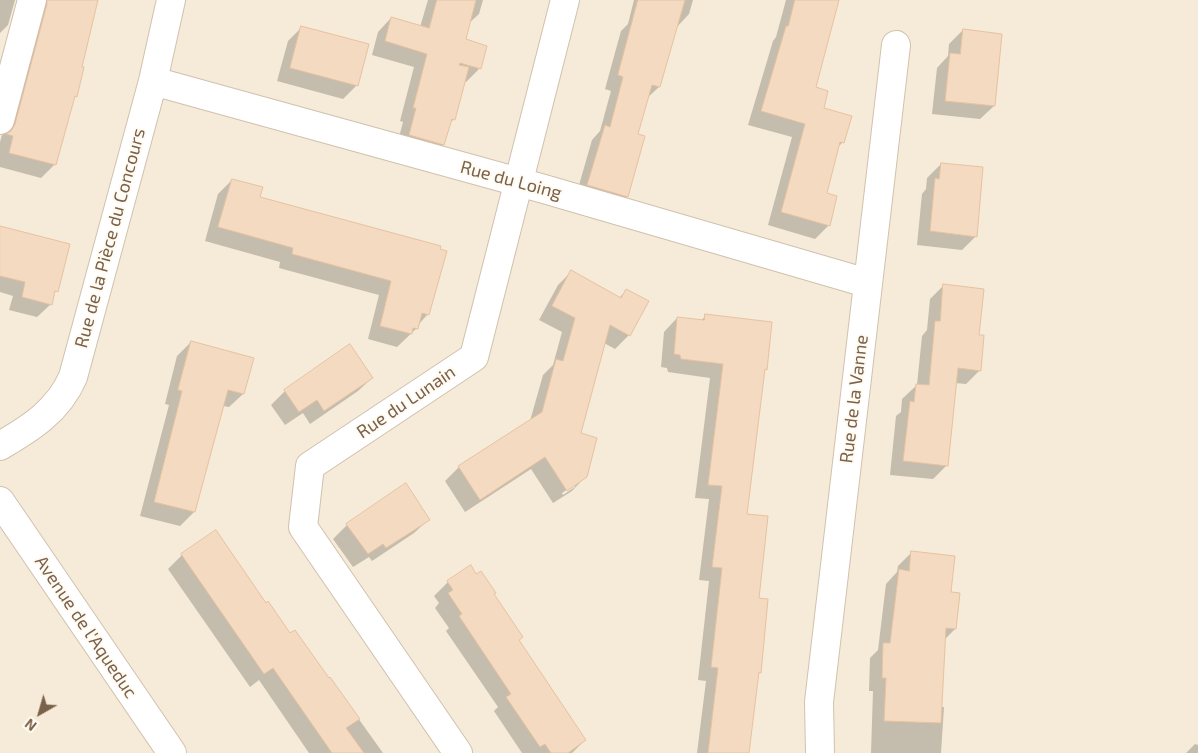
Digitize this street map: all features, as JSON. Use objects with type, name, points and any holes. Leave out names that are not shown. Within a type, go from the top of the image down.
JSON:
[{"type":"street","points":[[0,120],[8,55],[32,0]]},
{"type":"street","name":"Rue de la Pièce du Concours","points":[[0,446],[28,429],[56,405],[67,390],[73,377],[153,81],[172,0]]},
{"type":"street","name":"Rue du Lunain","points":[[458,753],[303,527],[310,466],[474,357],[565,0]]},
{"type":"street","name":"Rue de la Vanne","points":[[820,753],[819,702],[896,45]]},
{"type":"street","name":"Rue du Loing","points":[[153,81],[519,182],[867,282]]},
{"type":"street","name":"Avenue de l'Aqueduc","points":[[0,501],[172,753]]},
{"type":"shaded area","points":[[0,0],[1198,0],[1198,753],[0,753]]},
{"type":"building","points":[[47,0],[98,0],[77,97],[75,96],[56,165],[9,153],[13,136],[6,134],[11,131],[15,124]]},
{"type":"building","points":[[437,0],[476,0],[466,39],[487,46],[481,69],[460,63],[459,65],[469,67],[455,120],[452,119],[444,145],[409,135],[416,108],[413,108],[427,54],[385,41],[391,17],[429,28]]},
{"type":"building","points":[[638,0],[685,0],[660,87],[652,85],[638,134],[645,136],[628,197],[587,185],[605,125],[610,127],[623,77],[618,75]]},
{"type":"building","points":[[795,0],[839,0],[816,87],[828,91],[824,108],[852,116],[844,143],[840,142],[827,193],[837,196],[830,226],[781,212],[805,124],[761,111]]},
{"type":"building","points":[[301,26],[369,44],[358,86],[290,68]]},
{"type":"building","points":[[963,29],[1002,34],[995,106],[945,101],[950,53],[960,54]]},
{"type":"building","points":[[941,163],[983,167],[977,237],[930,231],[935,178],[939,179]]},
{"type":"building","points":[[232,179],[263,187],[260,197],[441,246],[440,249],[447,251],[429,315],[422,313],[418,329],[413,328],[412,334],[380,326],[391,281],[292,254],[293,248],[218,227]]},
{"type":"building","points":[[0,226],[70,244],[58,292],[55,291],[52,305],[22,297],[25,282],[0,276]]},
{"type":"building","points":[[571,270],[621,298],[626,289],[649,301],[630,336],[610,325],[581,433],[597,438],[587,477],[567,491],[545,457],[480,500],[458,466],[542,412],[556,359],[563,361],[575,318],[552,306]]},
{"type":"building","points":[[943,284],[984,289],[979,335],[984,335],[981,371],[958,368],[948,466],[903,461],[910,401],[914,402],[916,384],[929,385],[935,321],[940,321]]},
{"type":"building","points":[[705,314],[772,322],[747,514],[768,516],[759,598],[768,599],[761,673],[759,672],[749,753],[708,753],[718,668],[711,667],[722,568],[712,567],[722,486],[708,485],[723,364],[681,359],[680,355],[674,354],[677,317],[704,320]]},
{"type":"building","points":[[191,341],[254,358],[244,394],[228,390],[195,512],[154,502],[182,391],[178,390]]},
{"type":"building","points":[[350,344],[373,378],[324,411],[317,400],[299,412],[284,390]]},
{"type":"building","points":[[406,483],[430,520],[386,548],[383,544],[368,554],[346,524]]},
{"type":"building","points":[[216,530],[266,603],[268,601],[290,633],[295,630],[360,719],[346,728],[364,753],[332,753],[273,668],[264,674],[181,554]]},
{"type":"building","points":[[911,551],[955,556],[951,592],[960,593],[956,629],[946,628],[941,723],[884,721],[886,678],[882,678],[883,643],[890,643],[899,569],[909,571]]},
{"type":"building","points":[[471,565],[476,574],[481,571],[496,593],[494,594],[523,637],[519,640],[586,740],[568,753],[551,753],[545,744],[540,747],[506,697],[511,694],[459,616],[462,614],[448,593],[453,590],[447,581]]}]
